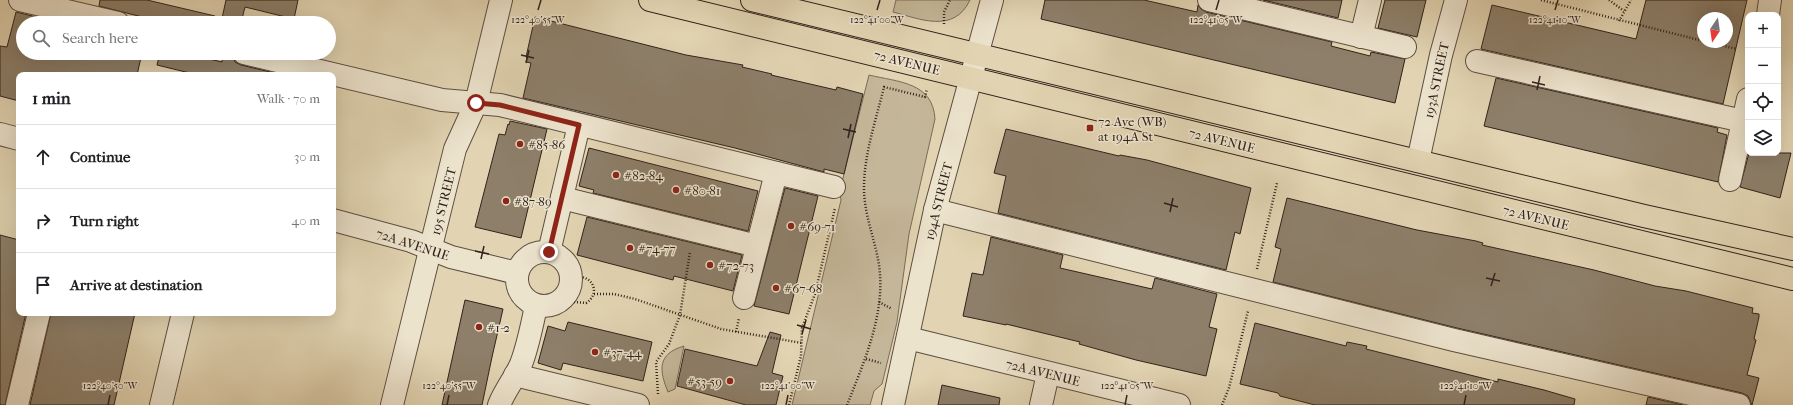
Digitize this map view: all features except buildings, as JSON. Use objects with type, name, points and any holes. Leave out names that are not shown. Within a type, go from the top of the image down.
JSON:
[{"type":"main road","name":"72 AVENUE","points":[[650,0],[1793,279]]},
{"type":"main road","name":"72 AVENUE","points":[[752,0],[1644,216],[1793,249]]},
{"type":"main road","points":[[1564,223],[1617,221],[1793,264]]},
{"type":"street","points":[[20,0],[88,16]]},
{"type":"street","name":"195 STREET","points":[[392,405],[455,149],[476,103],[501,0]]},
{"type":"street","name":"194A STREET","points":[[893,405],[935,210],[992,0]]},
{"type":"street","points":[[1209,0],[1405,47]]},
{"type":"street","points":[[1361,36],[1370,0]]},
{"type":"street","name":"193A STREET","points":[[1418,161],[1441,55],[1456,0]]},
{"type":"street","points":[[1768,12],[1770,0]]},
{"type":"street","points":[[273,60],[324,72]]},
{"type":"street","points":[[1477,61],[1743,121]]},
{"type":"street","points":[[336,75],[442,100],[500,105],[776,173],[835,195]]},
{"type":"street","points":[[1730,180],[1745,112]]},
{"type":"street","points":[[549,252],[579,125]]},
{"type":"street","points":[[0,134],[16,138]]},
{"type":"street","points":[[744,298],[776,173]]},
{"type":"street","points":[[562,198],[758,246]]},
{"type":"street","points":[[935,210],[1454,340],[1739,405]]},
{"type":"street","name":"72A AVENUE","points":[[336,221],[411,241],[451,257],[517,273]]},
{"type":"street","points":[[541,252],[549,252],[558,255],[569,268],[571,276],[570,289],[562,301],[554,305],[546,307],[536,306],[523,297],[518,290],[516,282],[517,273],[520,265],[529,256],[541,252]]},
{"type":"street","points":[[499,405],[521,362],[536,306]]},
{"type":"street","points":[[17,405],[38,316]]},
{"type":"street","points":[[161,405],[182,316]]},
{"type":"street","name":"72A AVENUE","points":[[908,338],[1048,374],[1179,405]]},
{"type":"street","points":[[1040,405],[1048,374]]},
{"type":"street","points":[[515,375],[648,402]]},
{"type":"path","points":[[945,20],[944,12],[950,0]]},
{"type":"path","points":[[1541,0],[1613,17],[1619,21],[1697,40]]},
{"type":"path","points":[[1609,0],[1624,10]]},
{"type":"path","points":[[1619,21],[1631,0]]},
{"type":"path","points":[[1733,48],[1737,49]]},
{"type":"path","points":[[846,405],[866,359],[879,302],[879,267],[865,204],[865,162],[884,87],[925,97]]},
{"type":"path","points":[[789,405],[800,356],[802,328],[815,294],[835,195]]},
{"type":"path","points":[[648,402],[656,362],[669,344],[680,315],[694,230]]},
{"type":"path","points":[[574,302],[586,303],[593,297],[594,294],[594,285],[581,277]]},
{"type":"path","points":[[594,294],[614,294],[635,299],[721,330],[802,343]]},
{"type":"path","points":[[879,302],[896,310]]},
{"type":"path","points":[[866,359],[885,364]]},
{"type":"shaded area","points":[[896,0],[970,0],[963,11],[955,17],[946,21],[936,21],[914,18],[893,12]]},
{"type":"shaded area","points":[[869,75],[902,82],[921,91],[928,98],[933,107],[935,119],[909,234],[897,322],[882,384],[874,391],[870,405],[792,405],[841,200],[840,194],[843,178]]},
{"type":"shaded area","points":[[684,346],[675,389],[668,392],[663,377],[662,364],[669,353]]},
{"type":"place","name":"72 Ave (WB) at 194A St","points":[[1090,128]]},
{"type":"place","name":"#85-86","points":[[520,144]]},
{"type":"place","name":"#82-84","points":[[616,175]]},
{"type":"place","name":"#80-81","points":[[676,190]]},
{"type":"place","name":"#87-89","points":[[506,201]]},
{"type":"place","name":"#69-71","points":[[791,226]]},
{"type":"place","name":"#74-77","points":[[630,248]]},
{"type":"place","name":"#72-73","points":[[710,265]]},
{"type":"place","name":"#67-68","points":[[776,288]]},
{"type":"place","name":"#1-2","points":[[479,327]]},
{"type":"place","name":"#37-44","points":[[595,352]]},
{"type":"place","name":"#53-59","points":[[730,381]]},
{"type":"route","points":[[476,103],[500,105],[579,125],[549,252]]}]
